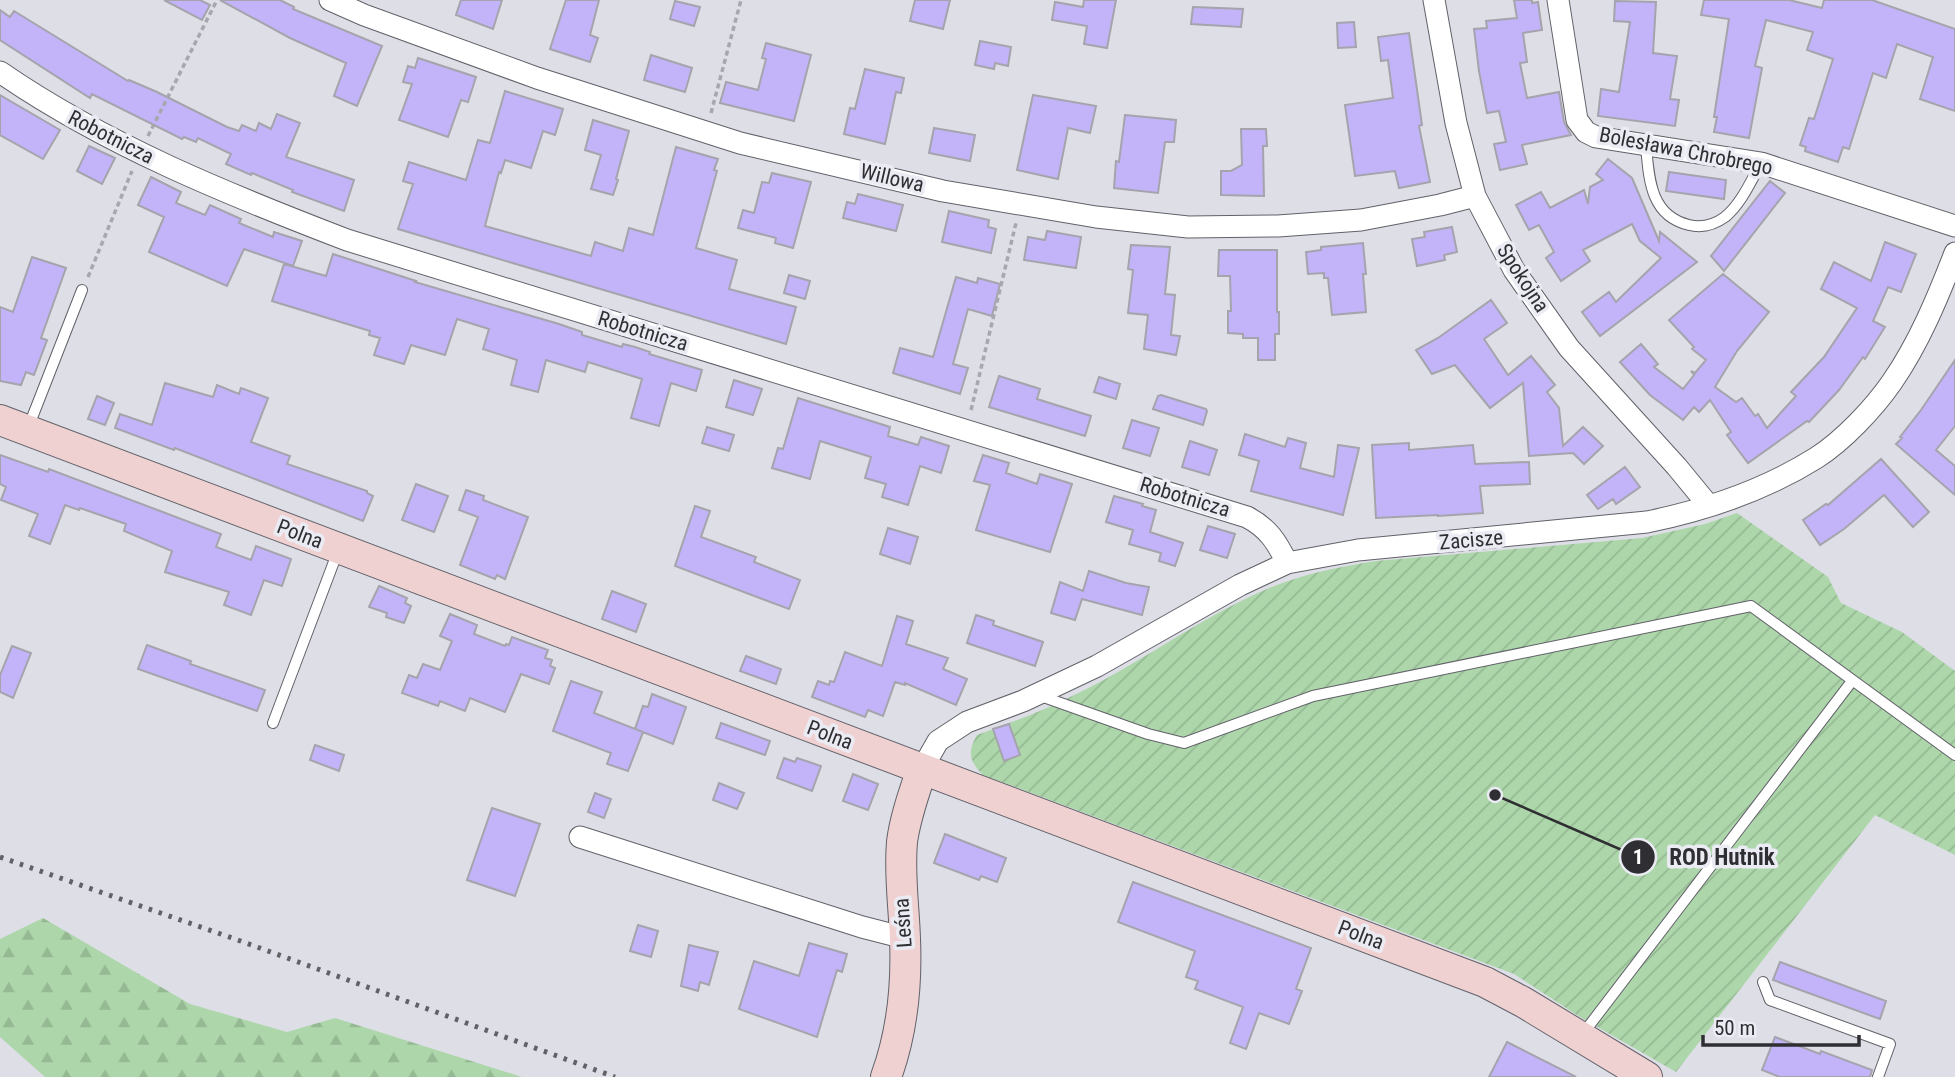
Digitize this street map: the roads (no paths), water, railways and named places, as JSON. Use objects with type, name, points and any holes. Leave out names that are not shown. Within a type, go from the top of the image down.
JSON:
[{"type":"street","name":"Willowa","points":[[330,0],[537,78],[706,132],[943,191],[1096,217],[1188,227],[1278,226],[1361,220],[1440,205],[1475,195]]},
{"type":"street","name":"Spokojna","points":[[1434,0],[1456,123],[1475,195],[1514,270],[1570,348],[1678,467],[1709,506]]},
{"type":"street","name":"Bolesława Chrobrego","points":[[1558,0],[1577,120],[1586,132],[1596,137],[1646,146],[1709,153],[1761,163],[1955,226]]},
{"type":"street","name":"Robotnicza","points":[[0,72],[43,102],[140,152],[243,200],[346,240],[1247,517],[1270,533],[1287,563]]},
{"type":"street","name":"Zacisze","points":[[922,769],[938,741],[967,722],[1097,666],[1240,585],[1287,563],[1358,550],[1647,522],[1681,516],[1756,489],[1818,457],[1859,422],[1892,383],[1917,340],[1955,253]]},
{"type":"street","name":"Polna","points":[[14,425],[1485,982],[1647,1077]]},
{"type":"street","name":"Leśna","points":[[886,1077],[906,990],[900,881],[902,840],[922,769]]},
{"type":"street","points":[[580,837],[862,927],[905,938]]},
{"type":"lane","points":[[1646,146],[1650,184],[1660,207],[1679,223],[1695,226],[1712,225],[1726,216],[1740,200],[1761,163]]},
{"type":"lane","points":[[14,425],[82,290]]},
{"type":"lane","points":[[273,723],[340,549]]},
{"type":"lane","points":[[1037,694],[1148,734],[1184,743],[1313,696],[1751,606],[1955,755]]},
{"type":"lane","points":[[1581,1037],[1852,681]]},
{"type":"lane","points":[[1763,982],[1770,1000],[1890,1044],[1878,1077]]},
{"type":"railway","points":[[0,857],[615,1077]]},
{"type":"place","name":"ROD Hutnik","points":[[1495,795]]}]
